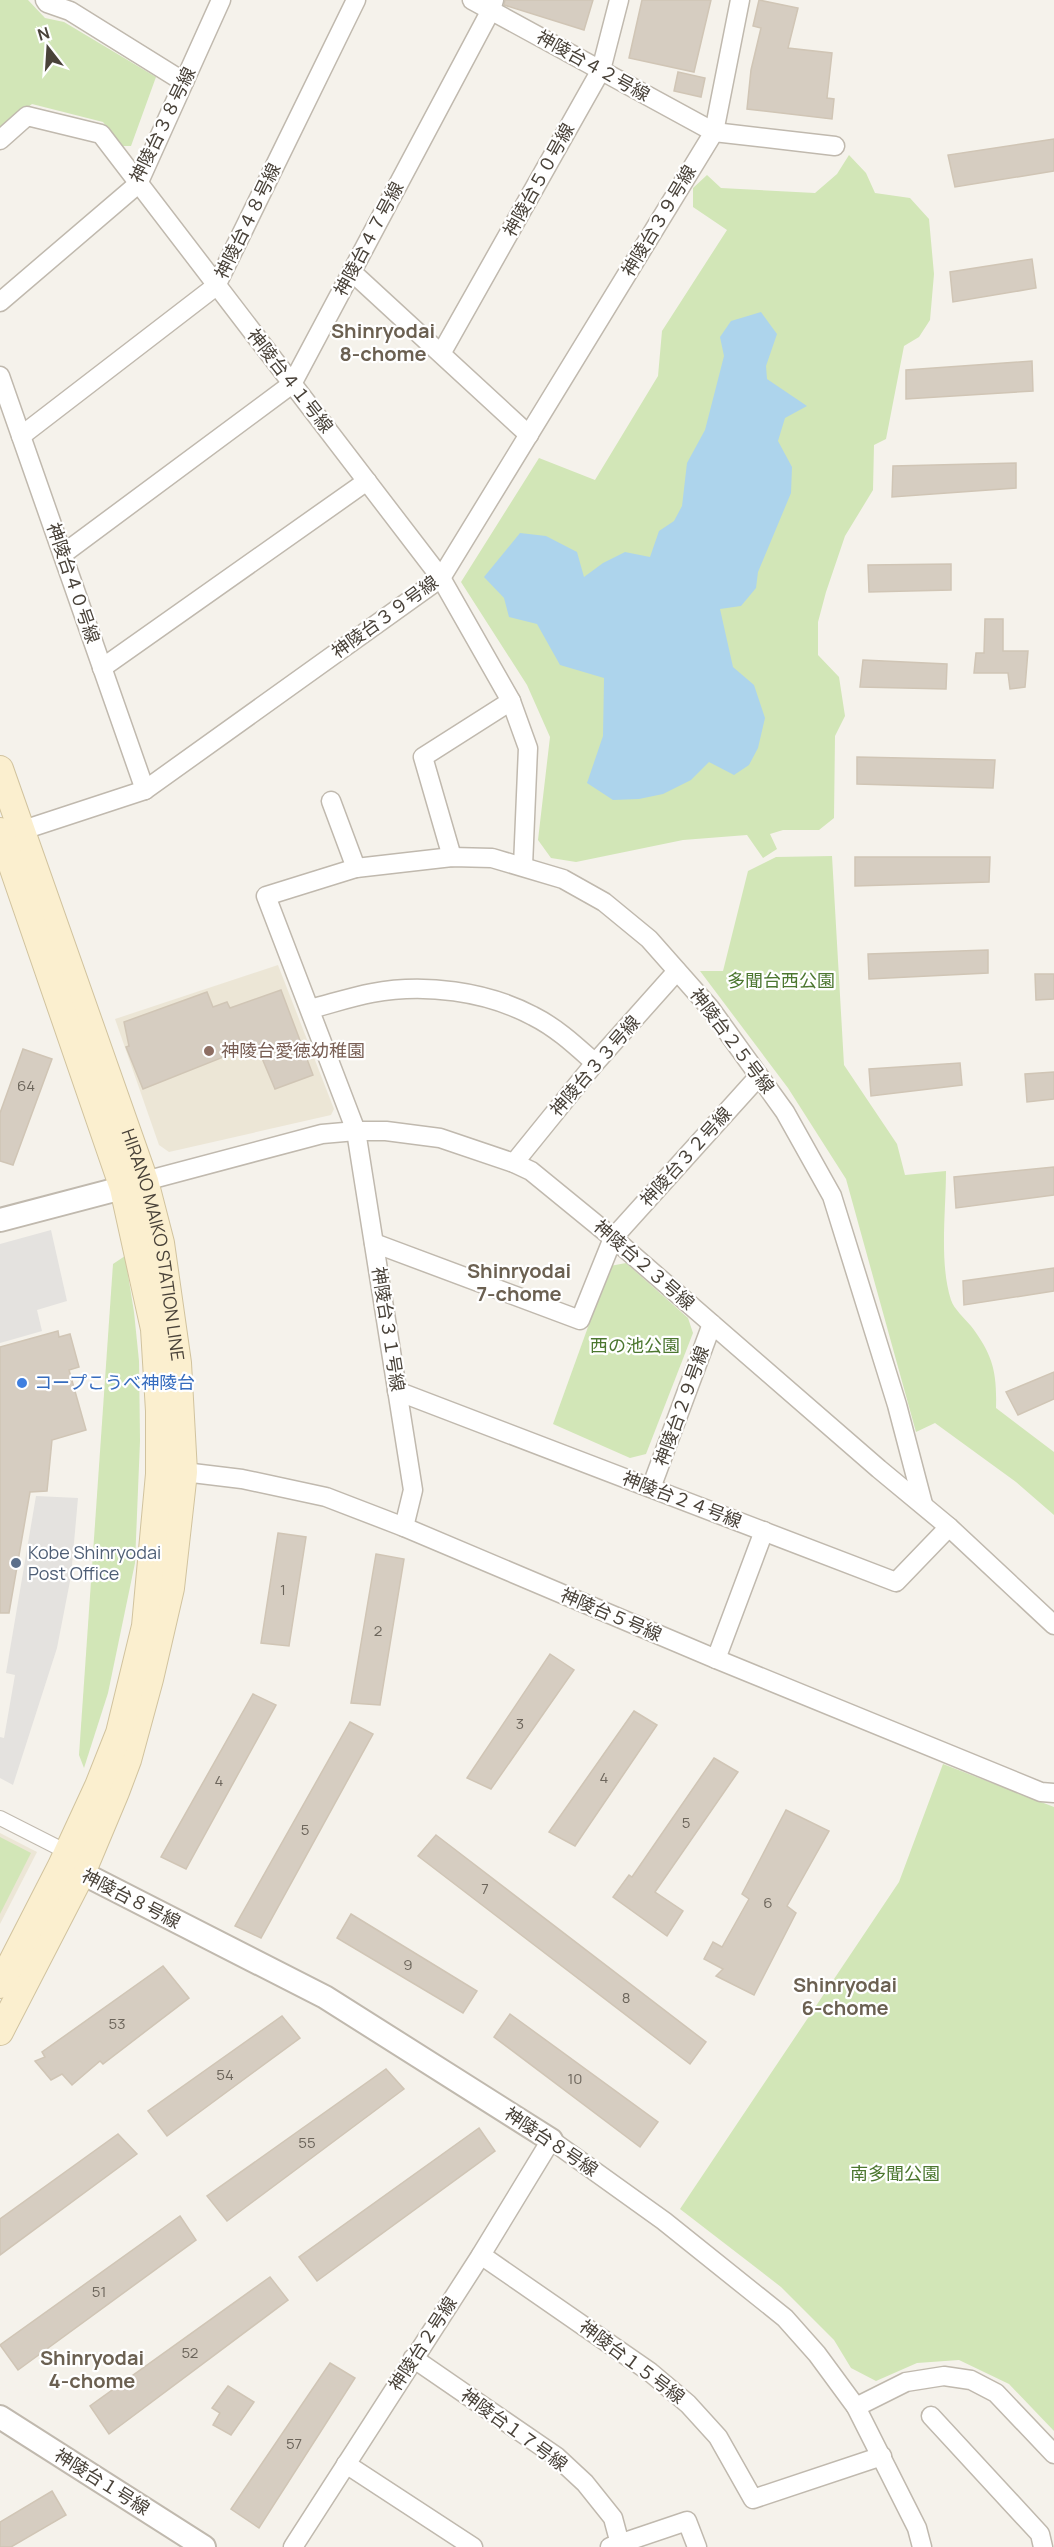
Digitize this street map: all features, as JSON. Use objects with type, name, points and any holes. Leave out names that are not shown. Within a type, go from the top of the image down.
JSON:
[{"type":"main road","name":"HIRANO MAIKO STATION LINE","points":[[0,769],[7,833],[134,1185],[161,1243],[178,1363],[172,1473],[171,1588],[128,1760],[0,1985]]},
{"type":"main road","name":"HIRANO MAIKO STATION LINE","points":[[0,2031],[70,1864]]},
{"type":"street","points":[[45,0],[47,3],[70,11],[184,82]]},
{"type":"street","name":"神陵台３８号線","points":[[0,302],[138,184],[221,0]]},
{"type":"street","name":"神陵台４８号線","points":[[21,436],[216,286],[356,0]]},
{"type":"street","name":"神陵台４２号線","points":[[472,0],[492,5],[601,70],[714,132]]},
{"type":"street","name":"神陵台５０号線","points":[[442,352],[601,70],[619,0]]},
{"type":"street","name":"神陵台３９号線","points":[[7,833],[145,789],[441,578],[714,132],[740,0]]},
{"type":"street","name":"神陵台４７号線","points":[[63,554],[292,384],[492,5]]},
{"type":"street","name":"神陵台４１号線","points":[[0,140],[27,116],[101,134],[441,578],[512,701],[528,748],[523,866]]},
{"type":"street","points":[[714,132],[835,146]]},
{"type":"street","points":[[352,272],[442,352],[529,435]]},
{"type":"street","name":"神陵台４０号線","points":[[0,376],[145,789]]},
{"type":"street","points":[[102,668],[366,481]]},
{"type":"street","points":[[453,857],[423,757],[512,701]]},
{"type":"street","points":[[331,801],[356,868]]},
{"type":"street","name":"神陵台２５号線","points":[[266,896],[356,868],[453,857],[492,858],[563,879],[604,902],[649,939],[710,1008],[785,1112],[832,1196],[897,1405],[923,1504]]},
{"type":"street","name":"神陵台３１号線","points":[[266,896],[356,1131],[413,1490],[404,1527]]},
{"type":"street","name":"神陵台３３号線","points":[[514,1162],[595,1063],[677,971]]},
{"type":"street","points":[[310,1009],[372,993],[431,988],[484,997],[533,1015],[564,1035],[595,1063]]},
{"type":"street","name":"神陵台３２号線","points":[[613,1238],[759,1076]]},
{"type":"street","name":"神陵台２３号線","points":[[134,1185],[322,1134],[356,1131],[386,1131],[440,1138],[514,1162],[531,1171],[613,1238],[879,1469],[923,1504],[1054,1625]]},
{"type":"street","points":[[0,1221],[134,1185]]},
{"type":"street","points":[[374,1243],[580,1320],[613,1238]]},
{"type":"street","name":"神陵台２９号線","points":[[651,1488],[712,1324]]},
{"type":"street","name":"神陵台２４号線","points":[[397,1391],[896,1582],[949,1527]]},
{"type":"street","name":"神陵台５号線","points":[[172,1473],[242,1479],[326,1497],[404,1527],[716,1659],[1041,1792],[1054,1793]]},
{"type":"street","points":[[716,1659],[764,1531]]},
{"type":"street","points":[[0,1818],[70,1864]]},
{"type":"street","name":"神陵台８号線","points":[[70,1864],[325,1997],[551,2140],[664,2221],[770,2305],[817,2354],[856,2407],[917,2528],[922,2547]]},
{"type":"street","name":"神陵台２号線","points":[[293,2547],[481,2255],[551,2140]]},
{"type":"street","name":"神陵台１５号線","points":[[481,2255],[650,2372],[688,2404],[718,2437],[753,2499],[882,2456]]},
{"type":"street","name":"神陵台１７号線","points":[[413,2358],[557,2457],[585,2483],[613,2518],[615,2545]]},
{"type":"street","points":[[856,2407],[906,2382],[944,2376],[971,2380],[996,2393],[1054,2454]]},
{"type":"street","points":[[931,2416],[1040,2534],[1043,2547]]},
{"type":"street","name":"神陵台１号線","points":[[0,2417],[204,2547]]},
{"type":"street","points":[[346,2464],[473,2547]]},
{"type":"street","points":[[615,2545],[687,2521],[697,2547]]},
{"type":"shaded area","points":[[278,965],[334,1109],[331,1115],[169,1152],[159,1145],[115,1019]]},
{"type":"shaded area","points":[[51,1230],[67,1301],[37,1310],[42,1331],[0,1343],[0,1244]]},
{"type":"shaded area","points":[[36,1496],[78,1498],[71,1576],[57,1648],[13,1785],[0,1778],[0,1737],[4,1738],[15,1675],[6,1673]]},
{"type":"shaded area","points":[[0,1833],[37,1852],[0,1924]]},
{"type":"green space","points":[[0,0],[28,0],[45,18],[64,22],[156,77],[131,146],[122,146],[103,122],[32,104],[0,129]]},
{"type":"green space","points":[[849,155],[866,173],[875,193],[910,198],[929,219],[934,274],[930,320],[919,337],[904,346],[886,439],[874,445],[873,490],[845,536],[818,622],[818,655],[839,677],[845,716],[835,736],[834,818],[819,830],[783,830],[770,834],[777,849],[763,858],[747,835],[683,840],[576,862],[551,858],[538,840],[550,737],[527,685],[461,582],[539,458],[595,480],[658,376],[662,331],[727,230],[693,207],[693,188],[707,175],[721,188],[815,193],[837,174]]},
{"type":"green space","name":"多聞台西公園","points":[[832,856],[844,1065],[897,1144],[905,1175],[946,1171],[944,1253],[951,1300],[989,1355],[996,1384],[996,1408],[1054,1452],[1054,1515],[1016,1482],[935,1423],[916,1432],[846,1179],[788,1088],[700,971],[723,971],[748,871],[776,857]]},
{"type":"green space","points":[[125,1256],[139,1361],[140,1441],[135,1563],[108,1693],[84,1768],[79,1755],[113,1264]]},
{"type":"green space","name":"西の池公園","points":[[626,1263],[688,1318],[693,1333],[646,1454],[630,1458],[553,1424],[610,1266]]},
{"type":"green space","name":"南多聞公園","points":[[943,1764],[1054,1807],[1054,2431],[1009,2384],[959,2360],[917,2363],[876,2381],[851,2368],[834,2340],[781,2287],[680,2209],[899,1882]]},
{"type":"green space","points":[[0,1837],[31,1853],[0,1914]]},
{"type":"water","points":[[761,312],[777,334],[766,366],[767,379],[807,406],[785,418],[778,441],[792,467],[791,493],[758,572],[756,588],[741,606],[720,609],[733,667],[754,685],[765,718],[758,748],[749,765],[734,775],[709,762],[691,780],[663,794],[639,799],[613,800],[587,783],[603,736],[604,678],[560,665],[537,624],[509,617],[504,598],[484,577],[520,533],[546,536],[577,552],[584,577],[603,563],[625,552],[650,557],[659,531],[674,521],[682,506],[687,463],[705,430],[724,356],[720,337],[731,321]]},
{"type":"building","points":[[505,0],[593,0],[584,30],[504,5]]},
{"type":"building","points":[[642,0],[711,0],[694,72],[629,58]]},
{"type":"building","points":[[759,0],[798,8],[788,48],[832,53],[827,98],[834,99],[832,119],[747,109],[751,70],[761,28],[753,26]]},
{"type":"building","points":[[678,72],[705,78],[701,97],[674,91]]},
{"type":"building","points":[[1054,139],[1054,171],[955,187],[948,155]]},
{"type":"building","points":[[1032,259],[1036,288],[953,302],[950,272]]},
{"type":"building","points":[[1032,361],[1033,391],[906,399],[906,370]]},
{"type":"building","points":[[1016,463],[1016,488],[892,497],[893,466]]},
{"type":"building","points":[[951,564],[951,590],[869,592],[868,565]]},
{"type":"building","points":[[985,619],[1003,619],[1003,651],[1028,651],[1025,687],[1010,689],[1008,673],[974,673],[976,653],[984,653]]},
{"type":"building","points":[[863,660],[947,664],[946,689],[860,687]]},
{"type":"building","points":[[857,757],[995,760],[993,788],[857,784]]},
{"type":"building","points":[[855,857],[990,857],[989,882],[855,886]]},
{"type":"building","points":[[988,950],[988,973],[869,979],[868,954]]},
{"type":"building","points":[[1035,974],[1054,974],[1054,999],[1036,1000]]},
{"type":"building","points":[[281,990],[313,1075],[275,1089],[256,1044],[143,1089],[126,1047],[129,1046],[124,1022],[207,992],[213,1007],[227,1002],[230,1008]]},
{"type":"building","points":[[23,1049],[52,1059],[13,1165],[0,1161],[0,1113]]},
{"type":"building","points":[[960,1063],[962,1085],[871,1096],[869,1069]]},
{"type":"building","points":[[1054,1072],[1054,1099],[1027,1102],[1025,1074]]},
{"type":"building","points":[[1054,1167],[1054,1195],[956,1208],[954,1177]]},
{"type":"building","points":[[1054,1268],[1054,1291],[964,1305],[963,1281]]},
{"type":"building","points":[[58,1331],[59,1337],[70,1334],[79,1367],[69,1370],[86,1430],[52,1440],[47,1491],[30,1492],[9,1613],[0,1613],[0,1347]]},
{"type":"building","points":[[1054,1372],[1054,1399],[1018,1415],[1006,1392]]},
{"type":"building","points":[[278,1533],[306,1537],[289,1646],[261,1643]]},
{"type":"building","points":[[376,1554],[404,1559],[380,1705],[351,1703]]},
{"type":"building","points":[[550,1654],[574,1670],[491,1789],[467,1778]]},
{"type":"building","points":[[253,1694],[276,1705],[186,1869],[161,1857]]},
{"type":"building","points":[[634,1711],[657,1725],[575,1846],[549,1832]]},
{"type":"building","points":[[350,1722],[373,1734],[261,1938],[235,1926]]},
{"type":"building","points":[[714,1758],[738,1772],[655,1892],[683,1911],[667,1936],[613,1897],[629,1875],[632,1877]]},
{"type":"building","points":[[786,1810],[829,1831],[787,1906],[796,1913],[754,1995],[716,1976],[723,1969],[704,1959],[713,1942],[722,1947],[749,1899],[742,1894]]},
{"type":"building","points":[[436,1835],[706,2042],[690,2064],[418,1856]]},
{"type":"building","points":[[351,1914],[477,1991],[463,2013],[337,1938]]},
{"type":"building","points":[[163,1966],[189,1998],[103,2064],[100,2061],[72,2085],[62,2074],[51,2080],[35,2061],[45,2057],[42,2052]]},
{"type":"building","points":[[510,2014],[658,2122],[640,2147],[494,2037]]},
{"type":"building","points":[[282,2016],[300,2038],[167,2136],[148,2111]]},
{"type":"building","points":[[386,2069],[404,2089],[227,2221],[207,2196]]},
{"type":"building","points":[[479,2128],[495,2151],[317,2281],[299,2257]]},
{"type":"building","points":[[118,2134],[137,2154],[0,2255],[0,2219]]},
{"type":"building","points":[[180,2216],[196,2240],[18,2370],[0,2345]]},
{"type":"building","points":[[270,2277],[288,2300],[109,2434],[90,2406]]},
{"type":"building","points":[[330,2363],[355,2378],[259,2528],[231,2509]]},
{"type":"building","points":[[228,2386],[254,2402],[231,2435],[213,2425],[220,2413],[212,2408]]},
{"type":"building","points":[[52,2491],[66,2515],[11,2547],[0,2547],[0,2522]]},
{"type":"place","name":"神陵台愛徳幼稚園","points":[[209,1051]]},
{"type":"place","name":"コープこうべ神陵台","points":[[22,1383]]},
{"type":"place","name":"Kobe Shinryodai Post Office","points":[[16,1563]]},
{"type":"district","name":"Shinryodai 8-chome","points":[[383,342]]},
{"type":"district","name":"Shinryodai 7-chome","points":[[519,1282]]},
{"type":"district","name":"Shinryodai 6-chome","points":[[845,1996]]},
{"type":"district","name":"Shinryodai 4-chome","points":[[92,2370]]}]
